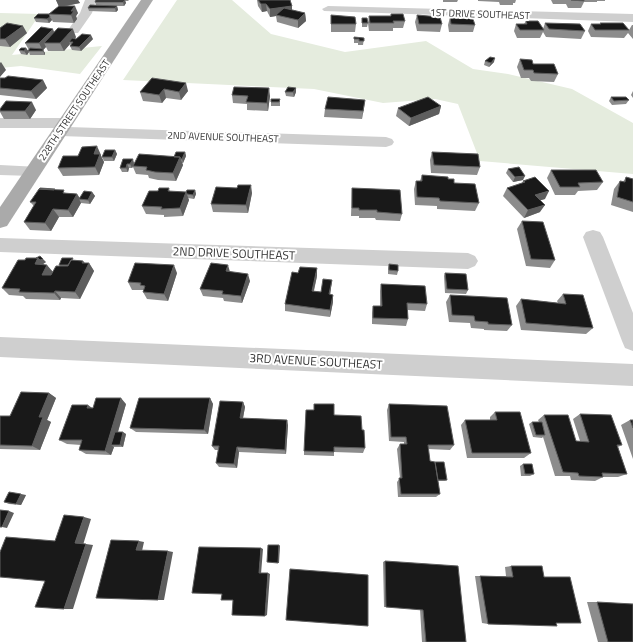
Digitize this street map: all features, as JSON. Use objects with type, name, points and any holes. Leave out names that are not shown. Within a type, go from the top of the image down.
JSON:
[{"type":"main road","name":"228TH STREET SOUTHEAST","points":[[0,221],[147,0]]},
{"type":"street","points":[[74,30],[86,13],[91,0]]},
{"type":"street","name":"1ST DRIVE SOUTHEAST","points":[[328,10],[633,18]]},
{"type":"street","name":"2ND AVENUE SOUTHEAST","points":[[0,123],[386,142]]},
{"type":"street","points":[[0,170],[33,171]]},
{"type":"street","points":[[593,237],[633,341]]},
{"type":"street","name":"2ND DRIVE SOUTHEAST","points":[[0,245],[468,261]]},
{"type":"street","name":"3RD AVENUE SOUTHEAST","points":[[0,347],[633,375]]},
{"type":"shaded area","points":[[177,0],[232,0],[271,34],[345,52],[426,41],[473,69],[508,74],[572,89],[633,123],[633,174],[480,161],[458,104],[435,99],[383,103],[314,89],[123,80]]},
{"type":"shaded area","points":[[0,13],[40,14],[12,55],[102,46],[80,74],[21,66],[0,68]]},
{"type":"building","points":[[96,0],[125,0],[123,2],[95,2]]},
{"type":"building","points":[[258,0],[290,0],[292,6],[270,9],[266,4],[261,4]]},
{"type":"building","points":[[90,5],[117,6],[115,8],[88,8]]},
{"type":"building","points":[[59,6],[75,6],[71,11],[74,11],[71,15],[49,14]]},
{"type":"building","points":[[284,8],[305,13],[298,20],[276,15]]},
{"type":"building","points":[[38,14],[49,14],[50,17],[47,19],[34,18]]},
{"type":"building","points":[[391,14],[403,14],[405,21],[393,21],[394,23],[370,23],[369,16],[391,16]]},
{"type":"building","points":[[331,15],[355,17],[356,24],[331,24]]},
{"type":"building","points":[[417,15],[440,17],[442,24],[419,24]]},
{"type":"building","points":[[459,16],[472,16],[475,25],[451,24],[450,17],[460,18]]},
{"type":"building","points":[[362,18],[367,18],[368,23],[362,23]]},
{"type":"building","points":[[526,21],[538,21],[544,30],[520,30],[516,24],[527,24]]},
{"type":"building","points":[[7,23],[23,26],[5,39],[0,39],[0,28]]},
{"type":"building","points":[[545,23],[580,24],[585,31],[549,29]]},
{"type":"building","points":[[600,23],[623,23],[629,30],[595,30],[591,24],[601,24]]},
{"type":"building","points":[[41,27],[53,29],[39,43],[25,43]]},
{"type":"building","points":[[58,28],[73,29],[60,43],[44,43]]},
{"type":"building","points":[[82,34],[91,35],[79,47],[70,46],[73,42],[69,42],[72,38],[76,39]]},
{"type":"building","points":[[354,37],[364,38],[364,41],[354,39]]},
{"type":"building","points":[[21,48],[26,48],[24,51],[19,50]]},
{"type":"building","points":[[30,48],[43,49],[43,51],[28,51]]},
{"type":"building","points":[[490,57],[495,58],[491,63],[485,61]]},
{"type":"building","points":[[520,59],[532,60],[533,64],[554,64],[558,74],[534,73],[533,70],[524,70]]},
{"type":"building","points":[[8,76],[43,80],[31,91],[0,88],[0,78],[5,78]]},
{"type":"building","points":[[152,78],[186,83],[179,92],[164,89],[159,95],[140,92]]},
{"type":"building","points":[[234,87],[269,88],[267,103],[246,102],[248,96],[232,95]]},
{"type":"building","points":[[288,87],[296,88],[293,92],[285,92]]},
{"type":"building","points":[[328,97],[365,100],[363,111],[325,109]]},
{"type":"building","points":[[428,97],[441,106],[411,118],[398,108]]},
{"type":"building","points":[[611,97],[626,97],[629,100],[614,101]]},
{"type":"building","points":[[271,99],[280,99],[279,102],[271,102]]},
{"type":"building","points":[[6,101],[32,102],[25,111],[0,111]]},
{"type":"building","points":[[97,146],[94,154],[100,154],[95,167],[58,168],[63,156],[78,156],[82,147]]},
{"type":"building","points":[[105,150],[115,150],[112,157],[102,157]]},
{"type":"building","points":[[176,152],[185,152],[182,159],[180,157],[174,157]]},
{"type":"building","points":[[432,152],[478,154],[480,167],[434,165]]},
{"type":"building","points":[[139,154],[180,157],[173,173],[155,172],[146,170],[147,167],[133,166]]},
{"type":"building","points":[[123,159],[133,159],[130,164],[127,164],[126,168],[120,168]]},
{"type":"building","points":[[519,167],[525,176],[515,177],[508,169]]},
{"type":"building","points":[[551,170],[596,170],[603,182],[578,183],[580,187],[560,187]]},
{"type":"building","points":[[422,175],[448,177],[448,179],[454,179],[454,183],[475,184],[479,203],[440,201],[439,198],[417,197],[416,181],[422,181]]},
{"type":"building","points":[[535,177],[549,191],[535,195],[545,205],[528,210],[507,188]]},
{"type":"building","points":[[626,177],[633,179],[633,202],[617,197],[620,181],[625,182]]},
{"type":"building","points":[[238,185],[251,185],[246,205],[211,204],[216,187],[237,188]]},
{"type":"building","points":[[40,188],[55,189],[39,189]]},
{"type":"building","points":[[159,188],[169,188],[168,191],[186,192],[180,208],[161,209],[162,207],[142,206],[149,191],[158,191]]},
{"type":"building","points":[[352,188],[400,190],[402,214],[352,208]]},
{"type":"building","points":[[39,189],[64,190],[63,193],[77,194],[68,210],[53,209],[45,223],[24,222],[36,202],[30,202]]},
{"type":"building","points":[[187,190],[195,190],[193,195],[187,194]]},
{"type":"building","points":[[84,191],[92,192],[88,200],[79,199]]},
{"type":"building","points":[[522,221],[543,222],[555,260],[531,259]]},
{"type":"building","points":[[40,256],[43,259],[40,260],[36,258]]},
{"type":"building","points":[[26,258],[38,258],[35,264],[47,265],[42,275],[51,275],[56,266],[68,266],[71,260],[89,263],[75,292],[19,292],[20,289],[2,288],[18,260],[25,260]]},
{"type":"building","points":[[62,258],[73,258],[68,265],[59,265]]},
{"type":"building","points":[[135,263],[174,265],[164,294],[143,292],[145,286],[140,285],[141,283],[128,282]]},
{"type":"building","points":[[211,263],[228,265],[226,271],[248,274],[241,296],[222,294],[223,291],[200,289]]},
{"type":"building","points":[[389,264],[398,265],[398,271],[389,270]]},
{"type":"building","points":[[300,267],[317,268],[312,291],[321,292],[323,279],[332,280],[329,294],[333,295],[330,310],[285,304],[292,272],[298,273]]},
{"type":"building","points":[[445,273],[466,274],[468,290],[447,289]]},
{"type":"building","points":[[381,284],[425,286],[427,304],[407,303],[408,319],[373,318],[373,306],[382,306]]},
{"type":"building","points":[[563,294],[583,295],[593,328],[526,323],[521,299],[566,304]]},
{"type":"building","points":[[450,295],[507,298],[512,325],[488,324],[488,322],[475,321],[474,316],[452,315]]},
{"type":"building","points":[[21,392],[49,393],[39,417],[43,417],[32,446],[0,445],[0,416],[10,416]]},
{"type":"building","points":[[96,398],[121,398],[105,451],[79,450],[82,440],[59,440],[72,405],[88,405],[87,408],[93,408]]},
{"type":"building","points":[[139,398],[210,398],[204,430],[130,428]]},
{"type":"building","points":[[220,401],[243,402],[240,418],[287,420],[285,450],[237,447],[234,464],[216,463],[219,446],[212,446]]},
{"type":"building","points":[[314,404],[334,404],[334,415],[361,416],[362,430],[364,430],[365,448],[334,447],[334,452],[304,451],[306,410],[314,410]]},
{"type":"building","points":[[389,404],[447,406],[454,445],[428,445],[430,461],[435,462],[440,494],[401,494],[399,478],[402,478],[400,444],[407,444],[406,437],[391,437]]},
{"type":"building","points":[[495,412],[520,412],[531,453],[472,453],[465,420],[497,420]]},
{"type":"building","points":[[580,414],[611,415],[622,445],[617,445],[627,474],[602,473],[603,477],[579,476],[578,473],[563,472],[544,415],[568,415],[576,441],[589,442]]},
{"type":"building","points":[[630,420],[633,420],[633,428]]},
{"type":"building","points":[[532,422],[542,422],[545,435],[536,435]]},
{"type":"building","points":[[115,432],[123,432],[120,445],[111,445]]},
{"type":"building","points":[[435,462],[444,462],[447,480],[438,480]]},
{"type":"building","points":[[523,464],[532,464],[534,474],[525,474]]},
{"type":"building","points":[[9,492],[21,494],[16,504],[4,502]]},
{"type":"building","points":[[0,510],[9,511],[2,527],[0,527]]},
{"type":"building","points":[[64,515],[84,517],[75,543],[86,544],[64,609],[35,607],[45,581],[0,577],[0,552],[6,537],[55,541]]},
{"type":"building","points":[[111,540],[139,541],[136,550],[168,551],[158,600],[96,598]]},
{"type":"building","points":[[268,545],[279,545],[278,563],[267,562]]},
{"type":"building","points":[[199,547],[261,548],[259,573],[268,573],[265,616],[232,615],[233,600],[221,600],[222,594],[192,593]]},
{"type":"building","points":[[385,561],[458,566],[466,642],[426,642],[423,610],[386,607]]},
{"type":"building","points":[[511,566],[542,566],[544,577],[570,577],[581,623],[556,623],[557,626],[488,624],[480,576],[513,577]]},
{"type":"building","points":[[290,569],[368,575],[368,626],[286,620]]},
{"type":"building","points":[[597,602],[633,604],[633,642],[608,642]]}]
